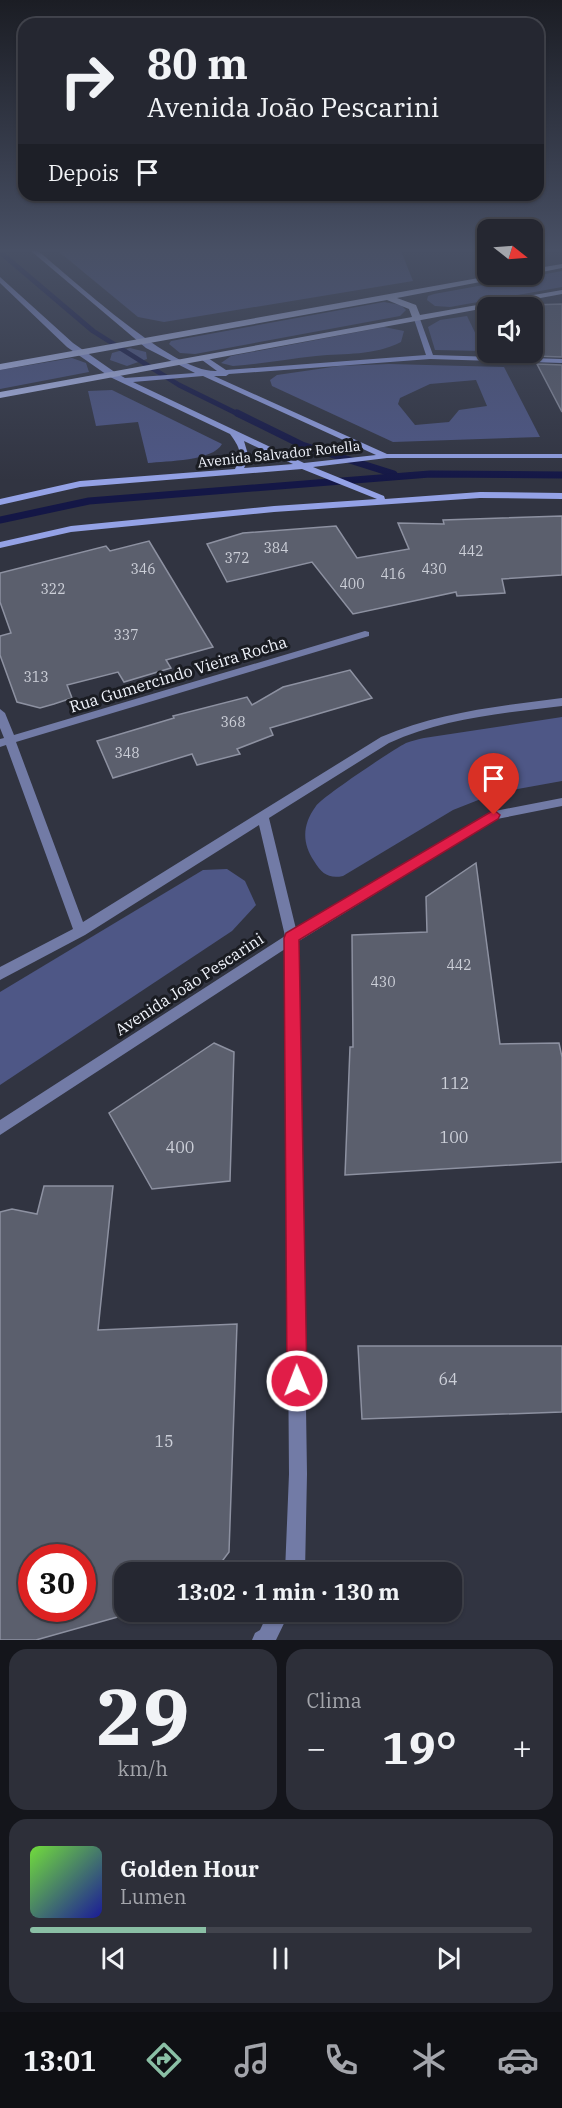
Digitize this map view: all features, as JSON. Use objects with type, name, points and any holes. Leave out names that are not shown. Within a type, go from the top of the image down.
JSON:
[{"type":"main road","points":[[51,328],[70,345],[118,377],[303,466],[385,500]]},
{"type":"main road","points":[[127,328],[145,342],[180,363],[387,456]]},
{"type":"main road","points":[[0,367],[225,328]]},
{"type":"main road","points":[[0,395],[118,377],[205,358],[371,328]]},
{"type":"main road","points":[[420,328],[430,357]]},
{"type":"main road","points":[[118,377],[144,380],[430,357],[562,361]]},
{"type":"main road","points":[[205,358],[255,397]]},
{"type":"main road","points":[[232,430],[242,444],[245,458],[238,472]]},
{"type":"main road","name":"Avenida Salvador Rotella","points":[[0,502],[80,484],[238,472],[387,456],[562,456]]},
{"type":"main road","points":[[0,545],[71,529],[385,500],[480,495],[562,496]]},
{"type":"street","name":"Rua Gumercindo Vieira Rocha","points":[[5,742],[364,634]]},
{"type":"street","points":[[0,974],[80,931],[385,740],[409,728],[460,716],[562,702]]},
{"type":"street","points":[[0,713],[5,742],[80,931]]},
{"type":"street","name":"Avenida João Pescarini","points":[[0,1128],[292,938],[494,815],[562,801]]},
{"type":"street","points":[[263,817],[292,938],[298,1474],[295,1562]]},
{"type":"street","points":[[262,1640],[267,1637],[274,1622]]},
{"type":"shaded area","points":[[245,328],[338,328],[195,354],[180,353],[169,344],[171,341]]},
{"type":"shaded area","points":[[381,328],[404,331],[401,342],[380,350],[233,366],[221,363],[231,356]]},
{"type":"shaded area","points":[[428,328],[473,328],[477,337],[477,351],[435,350]]},
{"type":"shaded area","points":[[130,348],[146,352],[147,359],[127,366],[110,360],[112,353]]},
{"type":"shaded area","points":[[72,358],[86,363],[89,372],[0,389],[0,370]]},
{"type":"shaded area","points":[[389,364],[504,367],[540,437],[393,442],[272,386],[270,380],[277,375],[339,366]],"holes":[[[476,380],[487,406],[459,410],[449,422],[415,425],[398,404],[400,398],[430,384]]]},
{"type":"shaded area","points":[[112,390],[222,444],[217,450],[200,457],[148,463],[138,422],[96,426],[88,391]]},
{"type":"shaded area","points":[[562,717],[562,781],[496,793],[453,810],[343,876],[334,877],[326,874],[310,854],[305,834],[308,820],[316,806],[374,763],[406,743],[424,738]]},
{"type":"shaded area","points":[[227,869],[245,881],[256,905],[232,931],[0,1085],[0,992],[203,870]]},
{"type":"building","points":[[543,328],[562,328],[562,357],[543,356]]},
{"type":"building","points":[[537,364],[562,365],[562,412]]},
{"type":"building","points":[[562,516],[562,575],[502,579],[505,593],[457,596],[456,592],[353,614],[312,562],[227,582],[207,544],[243,533],[336,526],[357,558],[409,549],[398,523],[444,524],[443,520]]},
{"type":"building","points":[[149,541],[213,647],[166,660],[171,668],[124,682],[118,672],[67,685],[72,698],[40,708],[17,702],[0,655],[0,636],[11,633],[0,602],[0,573],[106,546],[110,551]]},
{"type":"building","points":[[350,670],[372,698],[270,728],[273,735],[237,749],[240,754],[197,765],[192,754],[113,778],[97,741],[174,718],[173,716],[247,697],[252,705],[283,687]]},
{"type":"building","points":[[476,863],[500,1044],[559,1043],[562,1057],[562,1162],[345,1175],[350,1047],[353,1047],[352,935],[427,932],[426,897]]},
{"type":"building","points":[[214,1043],[234,1052],[230,1181],[152,1189],[109,1113]]},
{"type":"building","points":[[44,1186],[113,1186],[98,1330],[237,1324],[229,1552],[222,1562],[114,1562],[114,1618],[36,1640],[0,1640],[0,1212],[12,1209],[37,1214]]},
{"type":"building","points":[[358,1346],[562,1346],[562,1412],[362,1419]]},
{"type":"waterway","points":[[89,328],[179,385],[240,415]]},
{"type":"waterway","points":[[237,413],[302,445],[394,474]]},
{"type":"waterway","points":[[0,520],[89,501],[430,474],[562,475]]},
{"type":"route","points":[[297,1381],[292,938],[494,815]]}]
